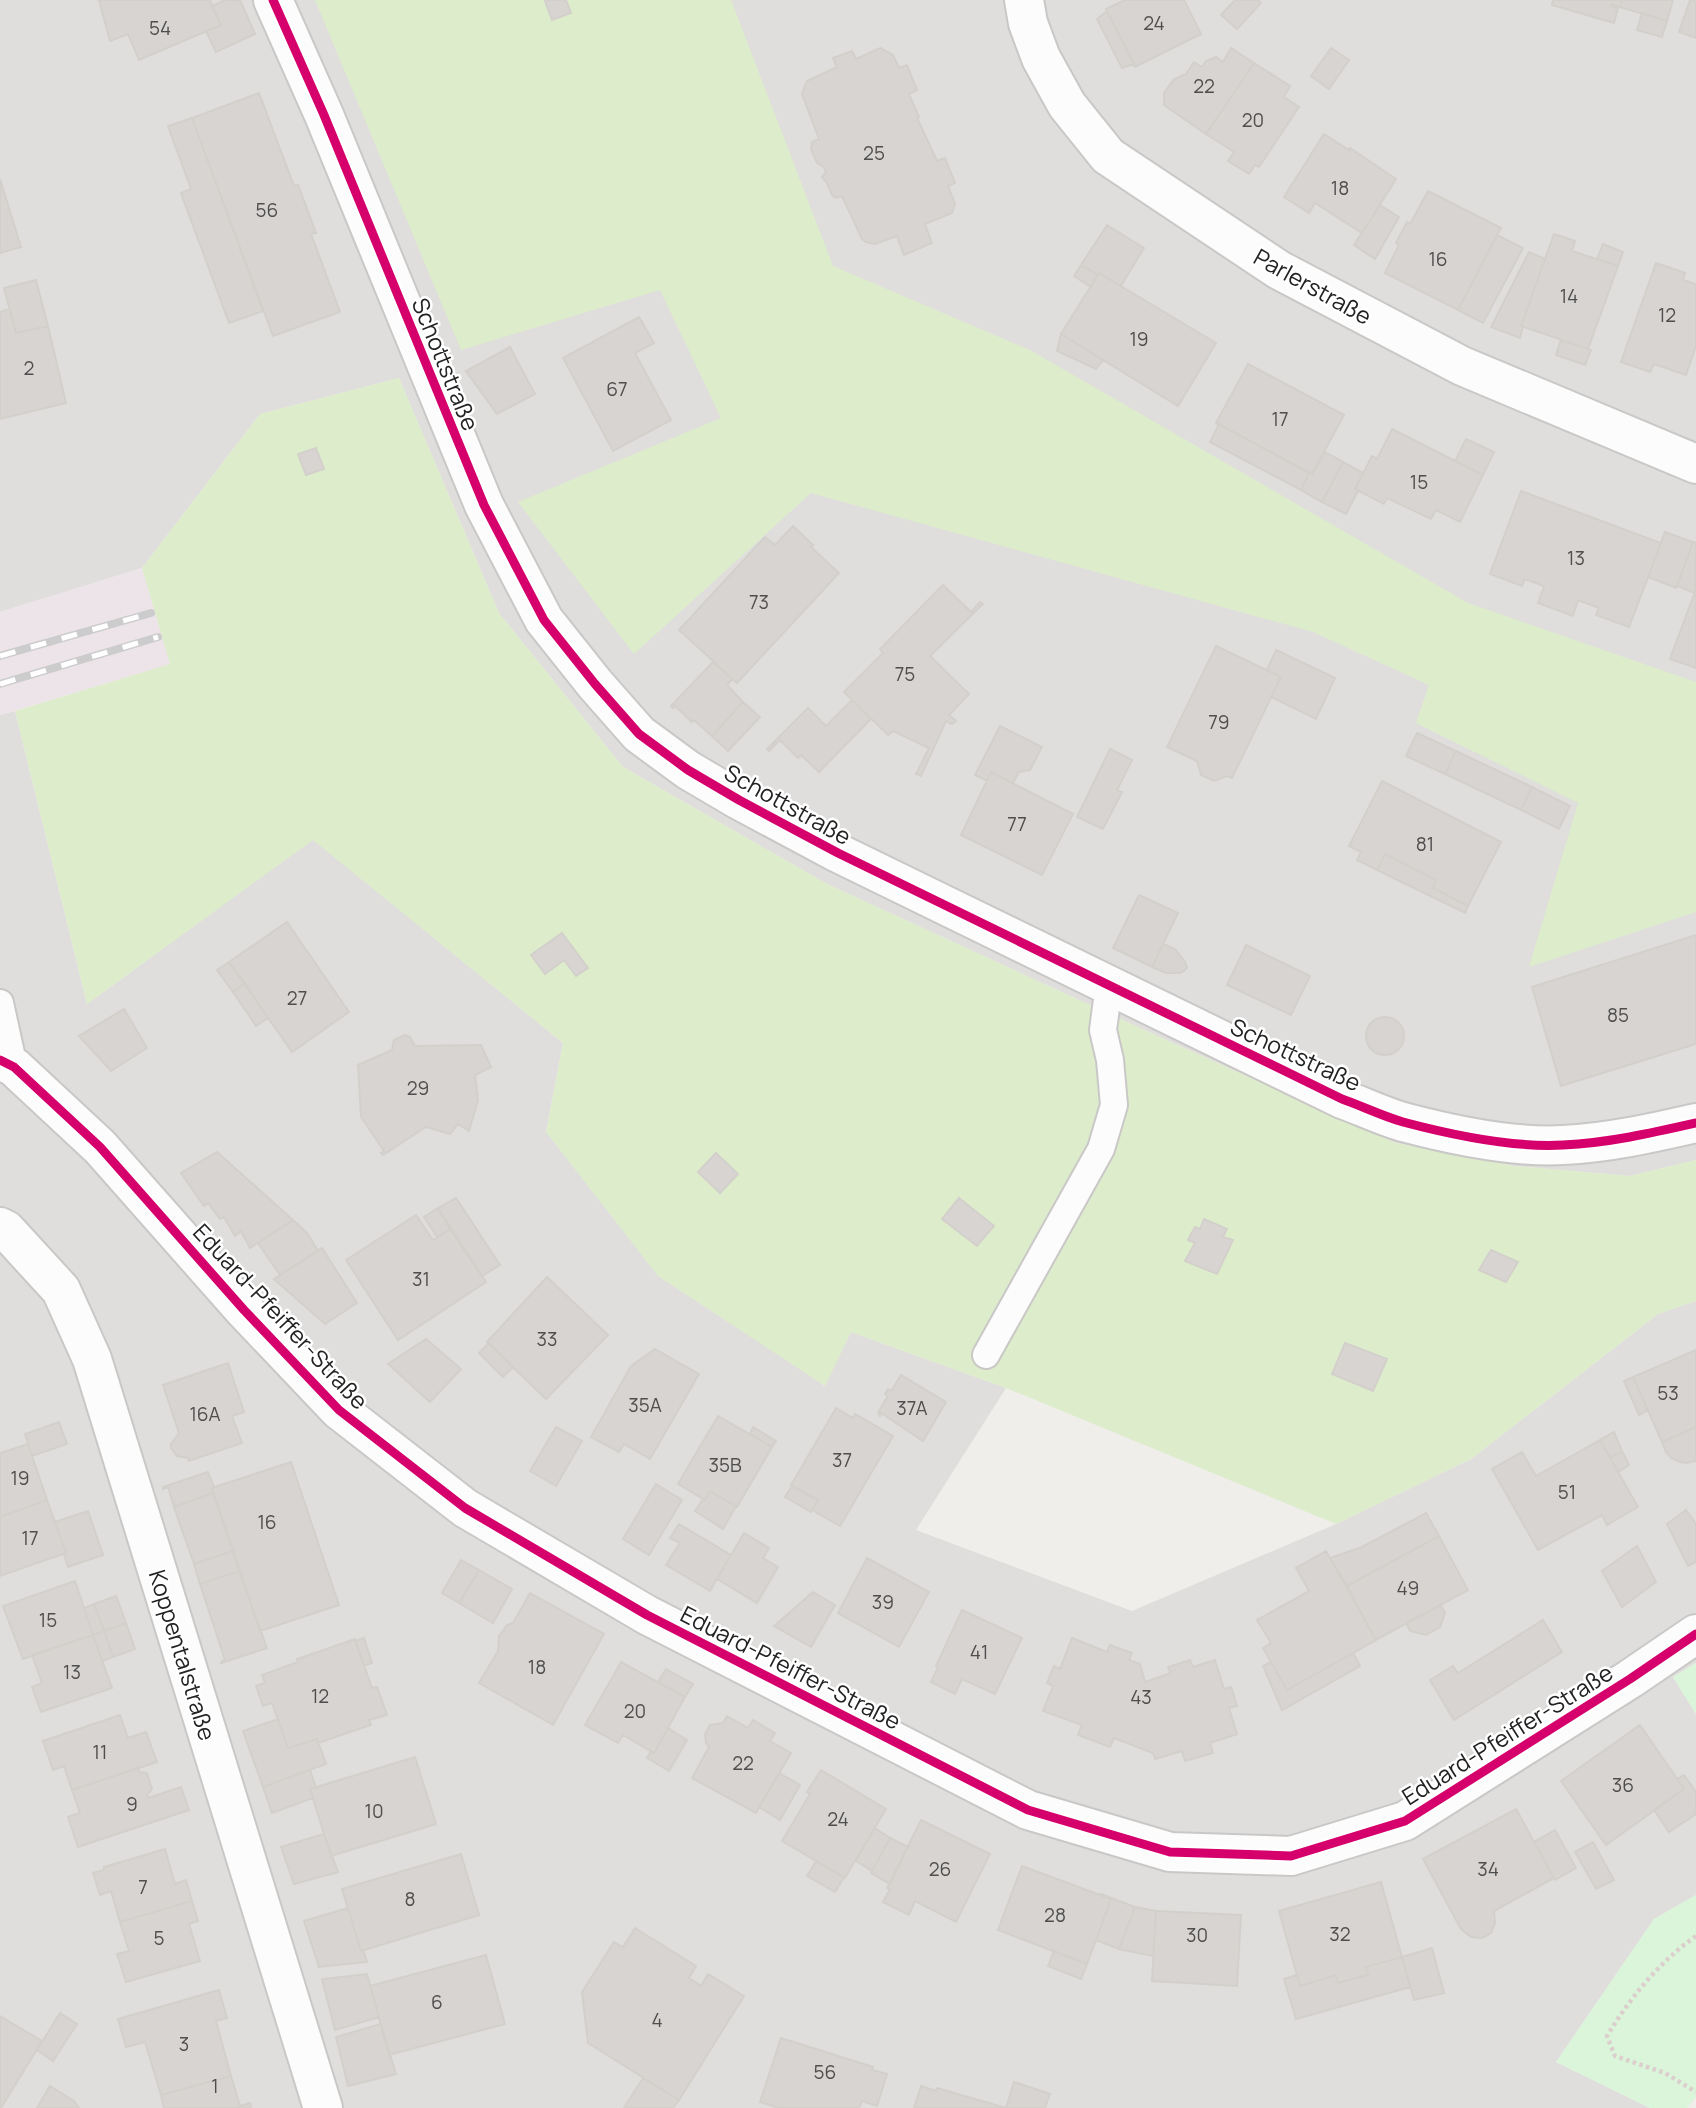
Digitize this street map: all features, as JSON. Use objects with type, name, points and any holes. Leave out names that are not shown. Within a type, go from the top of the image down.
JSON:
[{"type":"street","name":"Schottstraße","points":[[273,0],[324,114],[484,505],[544,620],[639,734],[688,770],[838,853],[1342,1099],[1401,1121],[1455,1134],[1506,1142],[1560,1145],[1637,1136],[1696,1123]]},
{"type":"street","name":"Parlerstraße","points":[[1024,0],[1028,23],[1041,58],[1067,105],[1108,156],[1279,270],[1462,366],[1696,464]]},
{"type":"street","name":"Eduard-Pfeiffer-Straße","points":[[7,1063],[100,1147],[244,1310],[339,1410],[465,1508],[647,1615],[1028,1810],[1170,1852],[1291,1856],[1405,1821],[1630,1679],[1696,1634]]},
{"type":"street","name":"Koppentalstraße","points":[[0,1227],[6,1230],[61,1290],[92,1359],[323,2108]]},
{"type":"lane","points":[[986,1355],[1101,1149],[1114,1105],[1110,1060],[1103,1030],[1109,985]]},
{"type":"lane","points":[[0,1003],[7,1063]]},
{"type":"path","points":[[1696,1936],[1676,1951],[1625,2005],[1607,2036],[1615,2056],[1665,2073],[1696,2092]]},
{"type":"shaded area","points":[[0,0],[1696,0],[1696,1160],[1630,1176],[1514,1166],[1396,1143],[827,884],[623,767],[499,613],[399,378],[260,414],[142,568],[0,612]]},
{"type":"shaded area","points":[[142,568],[171,664],[0,715],[0,612]]},
{"type":"shaded area","points":[[15,711],[87,1004],[313,839],[563,1043],[546,1132],[824,1386],[851,1332],[1006,1388],[916,1530],[1132,1611],[1336,1524],[1471,1459],[1658,1314],[1696,1301],[1696,1663],[1673,1677],[1696,1714],[1696,1895],[1654,1919],[1556,2062],[1650,2108],[0,2108],[0,715]]},
{"type":"green space","points":[[315,0],[731,0],[833,266],[1030,350],[1468,603],[1696,682],[1696,912],[1529,967],[1578,803],[1416,723],[1429,685],[1313,632],[811,493],[634,654],[518,502],[721,418],[660,290],[461,350]]},
{"type":"green space","points":[[399,378],[499,613],[623,767],[827,884],[1396,1143],[1514,1166],[1630,1176],[1696,1160],[1696,1301],[1658,1314],[1471,1459],[1336,1524],[1006,1388],[851,1332],[825,1386],[658,1276],[546,1132],[563,1043],[313,840],[87,1004],[15,711],[170,664],[142,568],[260,414]]},
{"type":"green space","points":[[1696,1663],[1696,1714],[1673,1677]]},
{"type":"green space","points":[[1696,1895],[1696,2097],[1687,2108],[1650,2108],[1556,2062],[1654,1919]]},
{"type":"building","points":[[99,0],[210,0],[221,25],[139,60],[128,34],[110,41]]},
{"type":"building","points":[[225,0],[240,0],[255,34],[216,52],[206,31],[221,25],[212,6]]},
{"type":"building","points":[[566,0],[571,13],[552,20],[545,1]]},
{"type":"building","points":[[1125,0],[1184,0],[1201,34],[1135,67],[1106,9]]},
{"type":"building","points":[[1235,0],[1258,0],[1261,3],[1237,29],[1221,15]]},
{"type":"building","points":[[1553,0],[1622,0],[1620,7],[1611,6],[1618,8],[1614,23],[1552,5]]},
{"type":"building","points":[[1622,0],[1673,0],[1667,21],[1620,7]]},
{"type":"building","points":[[1690,0],[1696,0],[1696,38],[1679,32]]},
{"type":"building","points":[[1107,11],[1134,64],[1122,68],[1097,19]]},
{"type":"building","points":[[1642,13],[1667,21],[1662,37],[1637,30]]},
{"type":"building","points":[[880,48],[893,55],[899,68],[907,65],[917,90],[909,94],[919,117],[917,118],[937,161],[945,158],[955,183],[948,186],[955,204],[952,213],[925,224],[932,243],[904,255],[897,236],[875,244],[862,239],[842,196],[836,198],[832,195],[822,177],[826,172],[824,167],[817,163],[811,149],[812,142],[819,139],[802,94],[807,81],[837,67],[833,58],[852,51],[856,59]]},
{"type":"building","points":[[1231,48],[1254,63],[1206,134],[1164,105],[1164,93],[1174,79],[1186,74],[1194,62],[1202,67],[1206,61],[1216,57],[1223,62]]},
{"type":"building","points":[[1331,48],[1349,60],[1329,89],[1311,76]]},
{"type":"building","points":[[1254,63],[1290,86],[1284,97],[1299,107],[1259,167],[1255,165],[1249,174],[1228,161],[1234,152],[1206,134]]},
{"type":"building","points":[[259,93],[294,186],[298,185],[316,233],[311,234],[340,312],[273,336],[192,118]]},
{"type":"building","points":[[192,118],[263,311],[229,323],[181,193],[191,189],[168,126]]},
{"type":"building","points":[[1324,134],[1396,179],[1362,233],[1315,203],[1309,213],[1284,197]]},
{"type":"building","points":[[0,179],[21,247],[0,253]]},
{"type":"building","points":[[1428,191],[1501,228],[1458,310],[1385,273],[1407,222],[1410,224]]},
{"type":"building","points":[[1380,205],[1399,217],[1375,259],[1354,245]]},
{"type":"building","points":[[1107,225],[1144,248],[1121,286],[1081,265]]},
{"type":"building","points":[[1554,234],[1575,241],[1572,251],[1618,266],[1588,349],[1521,326]]},
{"type":"building","points":[[1497,235],[1523,248],[1483,323],[1458,310]]},
{"type":"building","points":[[1603,244],[1623,252],[1618,266],[1597,259]]},
{"type":"building","points":[[1529,252],[1545,259],[1521,326],[1520,338],[1491,327]]},
{"type":"building","points":[[1656,263],[1685,273],[1683,280],[1696,284],[1696,346],[1686,375],[1654,364],[1650,372],[1621,362]]},
{"type":"building","points":[[1081,265],[1098,275],[1091,287],[1074,276]]},
{"type":"building","points":[[1099,273],[1216,343],[1178,406],[1061,334]]},
{"type":"building","points":[[36,280],[48,326],[16,333],[4,288]]},
{"type":"building","points":[[10,309],[16,333],[48,326],[66,403],[0,419],[0,312]]},
{"type":"building","points":[[639,317],[654,343],[635,353],[671,420],[613,451],[563,358]]},
{"type":"building","points":[[1061,334],[1103,360],[1096,369],[1057,351]]},
{"type":"building","points":[[1561,340],[1591,350],[1585,365],[1556,355]]},
{"type":"building","points":[[510,347],[535,394],[497,414],[466,371]]},
{"type":"building","points":[[1248,364],[1344,415],[1312,474],[1216,423]]},
{"type":"building","points":[[1219,424],[1309,473],[1301,490],[1210,442]]},
{"type":"building","points":[[1392,429],[1483,475],[1460,522],[1436,510],[1431,519],[1387,498],[1384,504],[1355,489],[1372,456],[1377,459]]},
{"type":"building","points":[[1466,439],[1494,452],[1483,475],[1455,461]]},
{"type":"building","points":[[316,448],[324,469],[306,475],[298,454]]},
{"type":"building","points":[[1325,452],[1343,462],[1322,502],[1301,490],[1309,473],[1312,474]]},
{"type":"building","points":[[1343,462],[1363,473],[1355,489],[1358,491],[1346,514],[1322,502]]},
{"type":"building","points":[[1521,491],[1661,543],[1629,627],[1596,615],[1599,608],[1578,600],[1573,616],[1538,603],[1544,586],[1525,579],[1522,586],[1490,574]]},
{"type":"building","points":[[793,526],[839,573],[737,683],[679,630],[765,537],[775,545]]},
{"type":"building","points":[[1665,532],[1693,542],[1676,588],[1648,577]]},
{"type":"building","points":[[1693,542],[1696,543],[1695,593],[1677,586]]},
{"type":"building","points":[[943,585],[971,612],[980,602],[983,604],[930,656],[969,694],[949,715],[956,721],[952,724],[946,721],[921,776],[916,774],[929,748],[893,731],[888,735],[844,692],[883,653],[880,649]]},
{"type":"building","points":[[1696,589],[1696,668],[1670,659]]},
{"type":"building","points":[[1216,646],[1281,677],[1232,778],[1227,776],[1214,781],[1201,775],[1197,761],[1167,747]]},
{"type":"building","points":[[1276,650],[1335,678],[1316,719],[1271,697],[1281,677],[1267,670]]},
{"type":"building","points":[[713,662],[732,679],[727,685],[743,702],[712,736],[675,706],[671,706]]},
{"type":"building","points":[[852,700],[871,719],[819,772],[801,755],[798,758],[780,740],[769,751],[767,749],[808,708],[826,726]]},
{"type":"building","points":[[743,702],[760,717],[728,751],[712,736]]},
{"type":"building","points":[[1000,726],[1042,747],[1030,770],[1019,772],[1013,783],[991,772],[987,781],[975,775]]},
{"type":"building","points":[[1417,733],[1456,751],[1445,774],[1406,756]]},
{"type":"building","points":[[1110,749],[1132,760],[1117,790],[1122,792],[1103,829],[1077,817]]},
{"type":"building","points":[[1456,751],[1532,787],[1521,810],[1445,774]]},
{"type":"building","points":[[991,772],[1073,814],[1042,875],[961,835]]},
{"type":"building","points":[[1382,781],[1501,842],[1468,906],[1433,888],[1436,880],[1385,854],[1377,870],[1357,860],[1361,852],[1349,846]]},
{"type":"building","points":[[1532,787],[1570,806],[1559,829],[1521,810]]},
{"type":"building","points":[[1385,854],[1436,880],[1433,888],[1468,906],[1465,913],[1377,870]]},
{"type":"building","points":[[1139,895],[1178,913],[1152,967],[1113,948]]},
{"type":"building","points":[[287,922],[349,1012],[292,1052],[229,962]]},
{"type":"building","points":[[562,933],[588,968],[576,976],[564,960],[545,974],[531,955]]},
{"type":"building","points":[[1696,935],[1696,1044],[1561,1086],[1532,987]]},
{"type":"building","points":[[1163,944],[1175,949],[1185,962],[1187,968],[1184,971],[1166,973],[1152,967]]},
{"type":"building","points":[[1246,945],[1310,976],[1291,1015],[1227,985]]},
{"type":"building","points":[[229,962],[245,983],[233,992],[217,970]]},
{"type":"building","points":[[245,983],[268,1018],[256,1026],[233,992]]},
{"type":"building","points":[[124,1009],[147,1048],[111,1071],[79,1036]]},
{"type":"building","points":[[1385,1017],[1399,1022],[1404,1036],[1399,1050],[1385,1055],[1371,1050],[1366,1036],[1371,1022]]},
{"type":"building","points":[[405,1035],[410,1037],[415,1046],[481,1045],[491,1067],[475,1075],[478,1100],[469,1131],[458,1124],[450,1134],[426,1127],[383,1155],[381,1153],[384,1151],[361,1117],[358,1065],[392,1050],[394,1040]]},
{"type":"building","points":[[217,1152],[293,1220],[250,1248],[241,1231],[235,1236],[224,1217],[220,1219],[208,1203],[204,1206],[181,1173]]},
{"type":"building","points":[[716,1153],[738,1174],[720,1193],[698,1172]]},
{"type":"building","points":[[456,1198],[500,1265],[482,1276],[438,1208]]},
{"type":"building","points":[[959,1198],[994,1226],[977,1246],[942,1219]]},
{"type":"building","points":[[438,1208],[450,1229],[437,1237],[424,1217]]},
{"type":"building","points":[[416,1215],[433,1240],[450,1229],[486,1282],[398,1340],[346,1260]]},
{"type":"building","points":[[1204,1219],[1227,1229],[1223,1237],[1233,1240],[1217,1274],[1185,1261],[1195,1243],[1188,1240],[1195,1227],[1200,1229]]},
{"type":"building","points":[[293,1220],[307,1233],[318,1251],[280,1275],[258,1243]]},
{"type":"building","points":[[322,1248],[357,1303],[325,1324],[274,1279]]},
{"type":"building","points":[[1491,1250],[1518,1262],[1506,1282],[1479,1270]]},
{"type":"building","points":[[547,1277],[608,1335],[546,1399],[487,1342]]},
{"type":"building","points":[[426,1339],[461,1369],[430,1402],[388,1364]]},
{"type":"building","points":[[489,1343],[513,1367],[503,1377],[479,1353]]},
{"type":"building","points":[[1345,1343],[1387,1359],[1373,1391],[1332,1374]]},
{"type":"building","points":[[655,1349],[699,1374],[650,1459],[624,1444],[619,1452],[591,1437],[631,1366]]},
{"type":"building","points":[[1696,1350],[1696,1427],[1662,1442],[1633,1377]]},
{"type":"building","points":[[228,1363],[244,1412],[232,1416],[242,1443],[189,1461],[188,1458],[177,1456],[171,1444],[179,1433],[163,1385]]},
{"type":"building","points":[[901,1375],[946,1402],[923,1441],[878,1413],[888,1396],[885,1394],[888,1389],[891,1391]]},
{"type":"building","points":[[1633,1377],[1648,1410],[1639,1415],[1624,1381]]},
{"type":"building","points":[[836,1408],[853,1418],[855,1414],[893,1436],[840,1526],[812,1510],[818,1500],[791,1485]]},
{"type":"building","points":[[718,1416],[772,1447],[737,1507],[710,1491],[705,1500],[678,1484]]},
{"type":"building","points":[[59,1422],[67,1444],[32,1456],[25,1434]]},
{"type":"building","points":[[556,1427],[582,1441],[556,1486],[530,1471]]},
{"type":"building","points":[[753,1427],[776,1441],[772,1447],[750,1434]]},
{"type":"building","points":[[1696,1427],[1696,1461],[1686,1463],[1671,1458],[1662,1442]]},
{"type":"building","points":[[1614,1432],[1622,1451],[1610,1458],[1600,1440]]},
{"type":"building","points":[[1600,1440],[1638,1507],[1607,1525],[1602,1515],[1538,1550],[1492,1469],[1522,1452],[1536,1476]]},
{"type":"building","points":[[28,1444],[47,1500],[0,1517],[0,1453]]},
{"type":"building","points":[[1622,1451],[1629,1465],[1618,1472],[1610,1458]]},
{"type":"building","points":[[291,1462],[339,1605],[260,1631],[212,1488]]},
{"type":"building","points":[[208,1472],[214,1487],[213,1493],[174,1507],[168,1487],[163,1487]]},
{"type":"building","points":[[656,1484],[682,1500],[649,1555],[623,1539]]},
{"type":"building","points":[[792,1486],[818,1500],[811,1512],[785,1497]]},
{"type":"building","points":[[710,1491],[736,1506],[723,1529],[695,1511]]},
{"type":"building","points":[[213,1493],[233,1551],[194,1564],[174,1507]]},
{"type":"building","points":[[47,1500],[66,1553],[0,1576],[0,1517]]},
{"type":"building","points":[[1686,1510],[1696,1524],[1696,1562],[1688,1566],[1667,1524]]},
{"type":"building","points":[[88,1511],[103,1555],[68,1567],[55,1522]]},
{"type":"building","points":[[1426,1513],[1439,1536],[1347,1586],[1330,1558],[1362,1547]]},
{"type":"building","points":[[679,1524],[731,1555],[710,1591],[666,1565],[680,1543],[670,1538]]},
{"type":"building","points":[[744,1533],[769,1548],[763,1558],[778,1567],[757,1603],[717,1579]]},
{"type":"building","points":[[1439,1536],[1468,1590],[1376,1640],[1347,1586]]},
{"type":"building","points":[[1637,1546],[1656,1582],[1622,1607],[1602,1571]]},
{"type":"building","points":[[233,1551],[239,1571],[200,1584],[194,1564]]},
{"type":"building","points":[[1326,1551],[1376,1640],[1287,1690],[1263,1648],[1271,1643],[1257,1620],[1309,1591],[1296,1568]]},
{"type":"building","points":[[867,1558],[929,1592],[899,1647],[838,1613]]},
{"type":"building","points":[[461,1560],[479,1570],[459,1603],[442,1593]]},
{"type":"building","points":[[479,1570],[512,1589],[493,1623],[459,1603]]},
{"type":"building","points":[[239,1571],[267,1648],[221,1663],[225,1660],[200,1584]]},
{"type":"building","points":[[75,1581],[93,1635],[23,1659],[3,1606]]},
{"type":"building","points":[[813,1592],[835,1605],[811,1647],[774,1626]]},
{"type":"building","points":[[530,1593],[604,1634],[553,1725],[479,1683],[498,1651],[499,1636],[507,1625],[513,1623]]},
{"type":"building","points":[[116,1596],[126,1623],[104,1631],[94,1604]]},
{"type":"building","points":[[94,1604],[104,1631],[93,1635],[84,1608]]},
{"type":"building","points":[[1441,1605],[1445,1613],[1440,1627],[1426,1635],[1410,1631],[1406,1623]]},
{"type":"building","points":[[962,1610],[1022,1638],[995,1694],[962,1679],[955,1694],[931,1682]]},
{"type":"building","points":[[1543,1620],[1562,1652],[1454,1720],[1430,1680],[1453,1666],[1458,1673]]},
{"type":"building","points":[[126,1623],[135,1649],[113,1657],[104,1631]]},
{"type":"building","points":[[104,1631],[113,1657],[102,1661],[93,1635]]},
{"type":"building","points":[[93,1635],[112,1688],[41,1712],[32,1687],[42,1683],[32,1655]]},
{"type":"building","points":[[364,1638],[372,1663],[364,1666],[355,1641]]},
{"type":"building","points":[[1072,1638],[1107,1652],[1110,1645],[1132,1653],[1129,1660],[1140,1664],[1145,1682],[1171,1673],[1168,1667],[1190,1660],[1193,1667],[1215,1660],[1224,1689],[1231,1687],[1237,1706],[1229,1708],[1237,1734],[1210,1743],[1213,1753],[1185,1761],[1182,1751],[1155,1759],[1153,1753],[1114,1738],[1110,1747],[1078,1735],[1082,1725],[1043,1711],[1053,1686],[1047,1683],[1054,1666],[1060,1669]]},
{"type":"building","points":[[355,1639],[372,1688],[377,1687],[387,1715],[369,1720],[371,1725],[318,1743],[317,1739],[288,1748],[272,1703],[263,1706],[256,1686],[265,1683],[262,1675],[298,1662],[297,1659]]},
{"type":"building","points":[[1353,1653],[1360,1666],[1282,1710],[1263,1666],[1271,1662],[1287,1690]]},
{"type":"building","points":[[621,1662],[685,1697],[654,1753],[623,1735],[618,1743],[585,1725]]},
{"type":"building","points":[[666,1669],[693,1684],[685,1697],[658,1682]]},
{"type":"building","points":[[120,1715],[128,1738],[146,1732],[157,1762],[72,1790],[64,1766],[53,1770],[43,1741]]},
{"type":"building","points":[[727,1716],[748,1728],[753,1720],[775,1733],[770,1741],[791,1753],[756,1813],[692,1778],[709,1747],[705,1734],[710,1725],[723,1723]]},
{"type":"building","points":[[278,1719],[288,1748],[317,1739],[326,1764],[263,1787],[243,1731]]},
{"type":"building","points":[[1640,1725],[1684,1789],[1606,1845],[1561,1781]]},
{"type":"building","points":[[668,1728],[687,1740],[669,1771],[647,1758],[651,1751],[654,1753]]},
{"type":"building","points":[[415,1757],[436,1824],[331,1856],[310,1789]]},
{"type":"building","points":[[138,1768],[139,1772],[147,1773],[152,1789],[147,1795],[148,1798],[181,1787],[189,1810],[78,1847],[68,1817],[80,1813],[72,1790]]},
{"type":"building","points":[[310,1770],[316,1788],[310,1789],[313,1798],[272,1813],[263,1787]]},
{"type":"building","points":[[821,1770],[886,1809],[845,1878],[782,1841]]},
{"type":"building","points":[[779,1773],[800,1785],[780,1820],[759,1807]]},
{"type":"building","points":[[1684,1775],[1696,1792],[1696,1814],[1669,1832],[1654,1810],[1684,1789],[1677,1779]]},
{"type":"building","points":[[1516,1809],[1554,1878],[1494,1911],[1495,1923],[1491,1933],[1482,1938],[1471,1937],[1461,1929],[1423,1859]]},
{"type":"building","points":[[921,1820],[990,1854],[956,1922],[915,1901],[909,1915],[883,1902],[890,1889],[887,1888]]},
{"type":"building","points":[[875,1828],[890,1838],[872,1871],[856,1861]]},
{"type":"building","points":[[1555,1830],[1576,1868],[1555,1880],[1534,1842]]},
{"type":"building","points":[[324,1834],[338,1872],[294,1884],[281,1847]]},
{"type":"building","points":[[890,1838],[908,1847],[890,1884],[871,1873]]},
{"type":"building","points":[[1593,1842],[1614,1880],[1596,1889],[1575,1852]]},
{"type":"building","points":[[165,1849],[175,1884],[186,1880],[192,1901],[120,1922],[111,1891],[100,1895],[93,1873],[104,1870],[104,1867]]},
{"type":"building","points":[[461,1854],[479,1915],[361,1951],[342,1889]]},
{"type":"building","points":[[816,1861],[844,1877],[835,1892],[807,1876]]},
{"type":"building","points":[[1022,1866],[1111,1899],[1087,1964],[998,1930]]},
{"type":"building","points":[[1381,1882],[1402,1957],[1366,1967],[1368,1975],[1338,1983],[1336,1975],[1300,1986],[1279,1911]]},
{"type":"building","points":[[1101,1894],[1135,1907],[1119,1949],[1096,1940],[1111,1899]]},
{"type":"building","points":[[192,1901],[198,1921],[189,1924],[200,1961],[126,1982],[117,1954],[129,1951],[120,1922]]},
{"type":"building","points":[[1135,1907],[1156,1911],[1153,1956],[1119,1949]]},
{"type":"building","points":[[348,1908],[367,1962],[319,1967],[304,1921]]},
{"type":"building","points":[[1156,1911],[1241,1915],[1237,1986],[1152,1981]]},
{"type":"building","points":[[635,1928],[696,1966],[689,1978],[701,1986],[708,1974],[744,1996],[679,2100],[588,2043],[582,1992],[614,1942],[623,1947]]},
{"type":"building","points":[[1432,1948],[1444,1993],[1414,2000],[1402,1957]]},
{"type":"building","points":[[1054,1951],[1087,1964],[1081,1979],[1048,1966]]},
{"type":"building","points":[[486,1955],[505,2024],[389,2055],[370,1986]]},
{"type":"building","points":[[1402,1957],[1410,1987],[1296,2019],[1284,1979],[1297,1975],[1300,1986],[1336,1975],[1338,1983],[1368,1975],[1366,1967]]},
{"type":"building","points":[[367,1974],[379,2017],[335,2030],[322,1979]]},
{"type":"building","points":[[219,1990],[227,2018],[216,2021],[231,2076],[161,2095],[145,2042],[126,2047],[118,2019]]},
{"type":"building","points":[[60,2013],[77,2024],[53,2061],[37,2050]]},
{"type":"building","points":[[0,2016],[42,2041],[1,2108],[0,2108]]},
{"type":"building","points":[[381,2024],[396,2074],[348,2086],[336,2037]]},
{"type":"building","points":[[781,2038],[873,2067],[872,2070],[887,2074],[877,2106],[862,2101],[859,2108],[779,2108],[760,2102]]},
{"type":"building","points":[[231,2076],[240,2106],[250,2103],[251,2108],[164,2108],[161,2095]]},
{"type":"building","points":[[643,2078],[679,2100],[673,2108],[624,2108]]},
{"type":"building","points":[[1014,2082],[1050,2094],[1045,2108],[1006,2108]]},
{"type":"building","points":[[50,2086],[74,2101],[79,2108],[37,2108]]},
{"type":"building","points":[[921,2086],[1006,2108],[914,2108]]},
{"type":"railway","points":[[0,656],[151,613]]},
{"type":"railway","points":[[0,684],[158,637]]},
{"type":"cycle path","points":[[273,0],[324,115],[484,505],[544,620],[639,734],[688,770],[838,853],[1342,1099],[1387,1117],[1462,1136],[1543,1145],[1613,1140],[1696,1123]]},
{"type":"cycle path","points":[[0,1060],[14,1067],[100,1147],[244,1310],[339,1410],[465,1508],[647,1615],[1028,1810],[1170,1852],[1291,1856],[1405,1821],[1630,1679],[1696,1634]]}]
